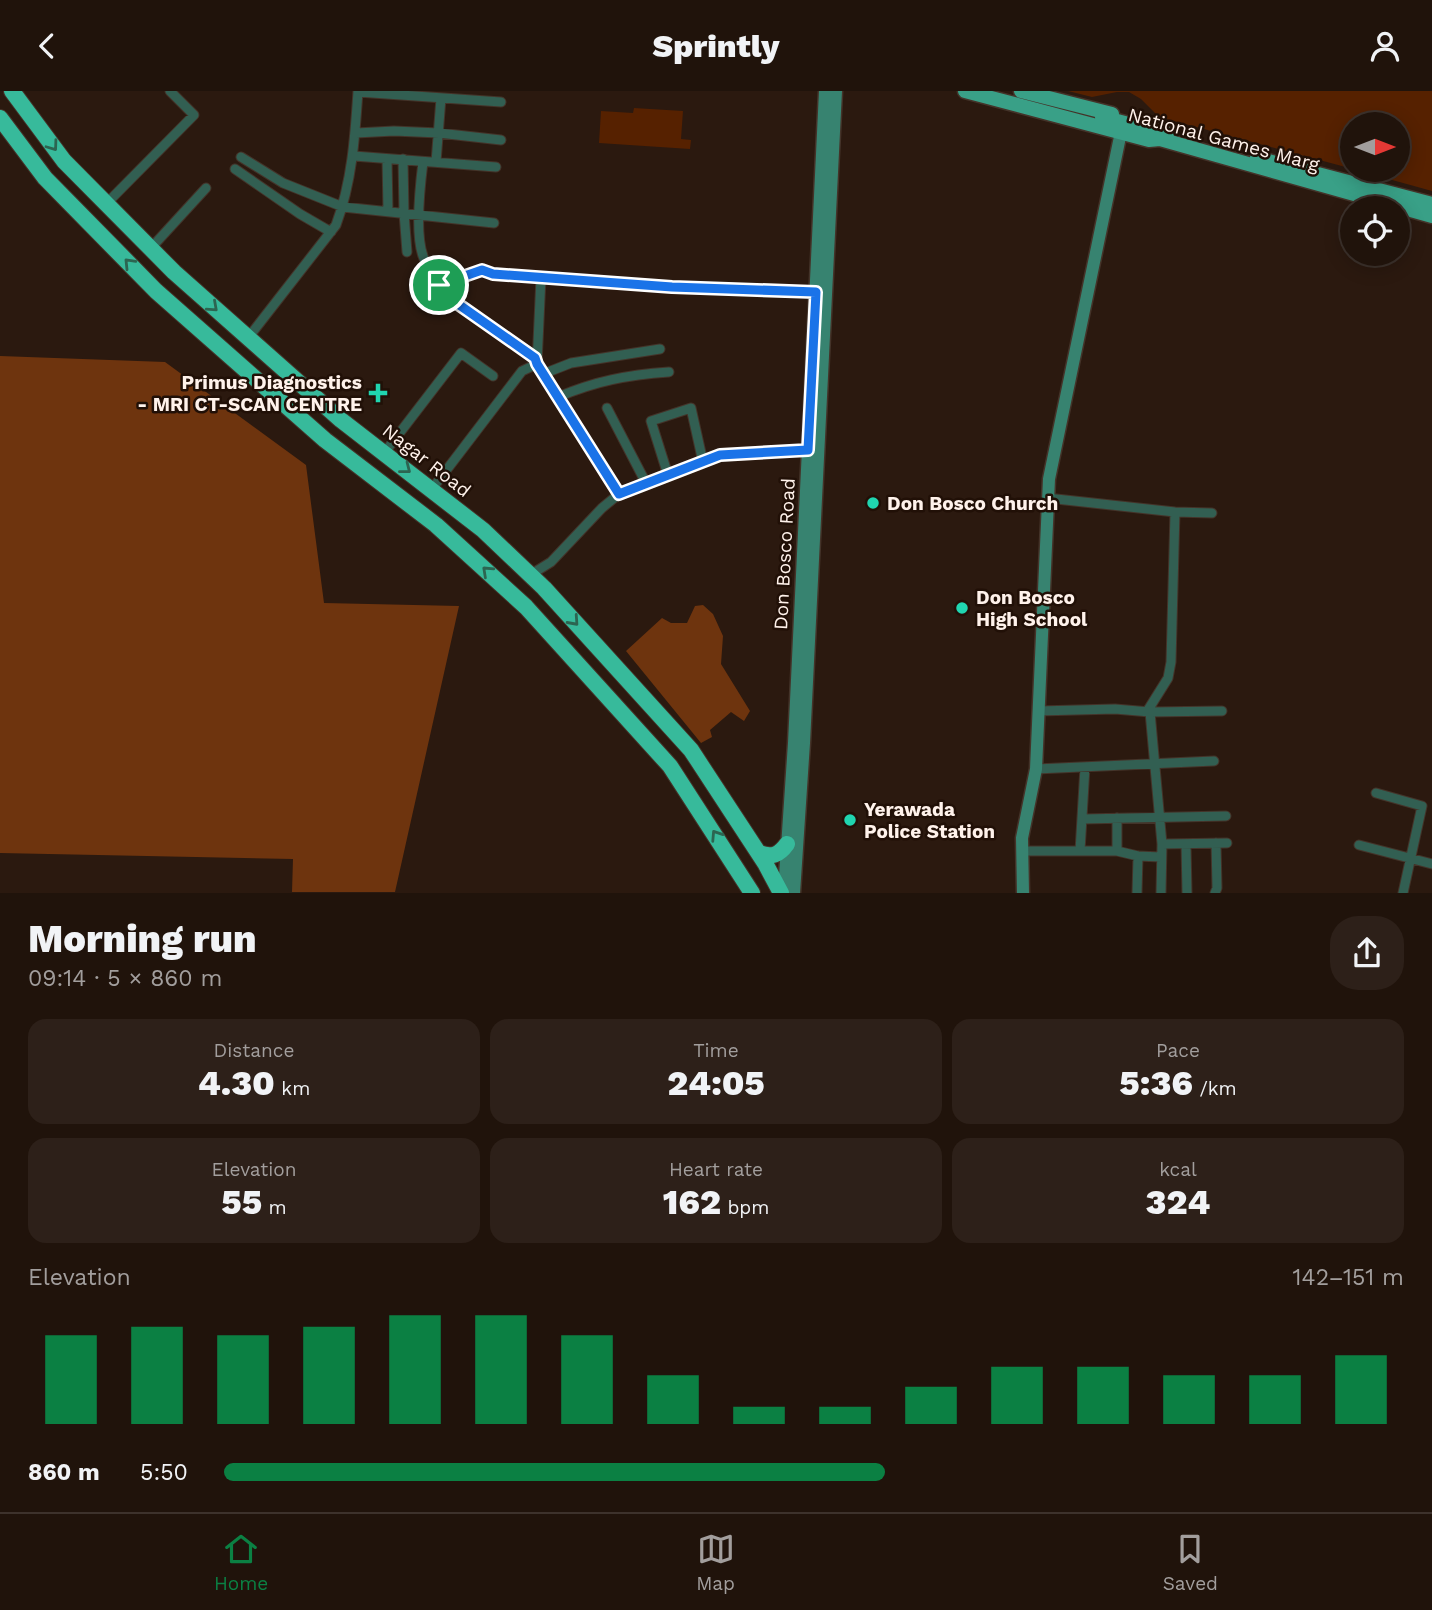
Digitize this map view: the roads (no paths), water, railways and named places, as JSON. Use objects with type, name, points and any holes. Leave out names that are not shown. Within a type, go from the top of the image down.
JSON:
[{"type":"highway","name":"Nagar Road","points":[[12,91],[64,161],[174,272],[341,420],[482,530],[530,575],[691,750],[759,853],[781,893]]},
{"type":"highway","points":[[0,118],[45,178],[156,291],[325,440],[466,550],[526,607],[670,766],[752,893]]},
{"type":"highway","points":[[759,853],[775,856],[787,845]]},
{"type":"main road","name":"Don Bosco Road","points":[[781,893],[787,845],[825,91]]},
{"type":"main road","name":"Don Bosco Road","points":[[793,893],[806,717],[836,91]]},
{"type":"main road","name":"National Games Marg","points":[[965,91],[1149,140],[1161,136],[1432,204]]},
{"type":"main road","points":[[983,91],[1161,136]]},
{"type":"main road","points":[[1003,91],[1161,136]]},
{"type":"main road","name":"National Games Marg","points":[[1021,91],[1154,125],[1161,136],[1432,216]]},
{"type":"main road","points":[[1023,893],[1022,838],[1036,769],[1047,498],[1052,457],[1121,132]]},
{"type":"street","points":[[107,204],[194,115],[170,91]]},
{"type":"street","points":[[248,338],[331,232],[343,207],[354,156],[358,91],[501,102]]},
{"type":"street","points":[[436,162],[442,98]]},
{"type":"street","points":[[356,133],[439,133],[501,141]]},
{"type":"street","points":[[354,156],[496,166]]},
{"type":"street","points":[[241,157],[284,183],[343,207],[494,223]]},
{"type":"street","points":[[387,159],[387,211]]},
{"type":"street","points":[[403,159],[407,252]]},
{"type":"street","points":[[424,162],[420,214],[421,251],[439,285],[438,290],[536,361],[619,494]]},
{"type":"street","points":[[235,169],[331,232]]},
{"type":"street","points":[[150,248],[206,188]]},
{"type":"street","points":[[439,285],[482,270],[493,274],[672,287],[816,292]]},
{"type":"street","points":[[432,489],[522,372],[536,361],[541,277]]},
{"type":"street","points":[[543,374],[570,363],[660,349]]},
{"type":"street","points":[[385,452],[461,353],[493,376]]},
{"type":"street","points":[[558,397],[588,384],[618,377],[669,372]]},
{"type":"street","points":[[607,408],[646,483]]},
{"type":"street","points":[[668,475],[651,421],[691,408],[704,462]]},
{"type":"street","points":[[530,575],[551,562],[602,508],[619,494],[728,454],[808,450]]},
{"type":"street","points":[[1047,498],[1175,512],[1212,513]]},
{"type":"street","points":[[1161,893],[1162,844],[1149,711],[1168,678],[1171,662],[1175,512]]},
{"type":"street","points":[[1038,711],[1222,711]]},
{"type":"street","points":[[1036,769],[1214,761]]},
{"type":"street","points":[[1080,851],[1085,767]]},
{"type":"street","points":[[1376,793],[1422,806],[1403,893]]},
{"type":"street","points":[[1083,819],[1226,816]]},
{"type":"street","points":[[1116,818],[1116,851]]},
{"type":"street","points":[[1216,843],[1216,892]]},
{"type":"street","points":[[1162,844],[1227,843]]},
{"type":"street","points":[[1186,845],[1187,893]]},
{"type":"street","points":[[1359,845],[1432,864]]},
{"type":"street","points":[[1022,851],[1116,851],[1161,857]]},
{"type":"street","points":[[1137,893],[1138,856]]},
{"type":"place","name":"Primus Diagnostics - MRI CT-SCAN CENTRE","points":[[378,393]]},
{"type":"place","name":"Don Bosco Church","points":[[873,503]]},
{"type":"place","name":"Don Bosco High School","points":[[962,608]]},
{"type":"place","name":"Yerawada Police Station","points":[[850,820]]}]
